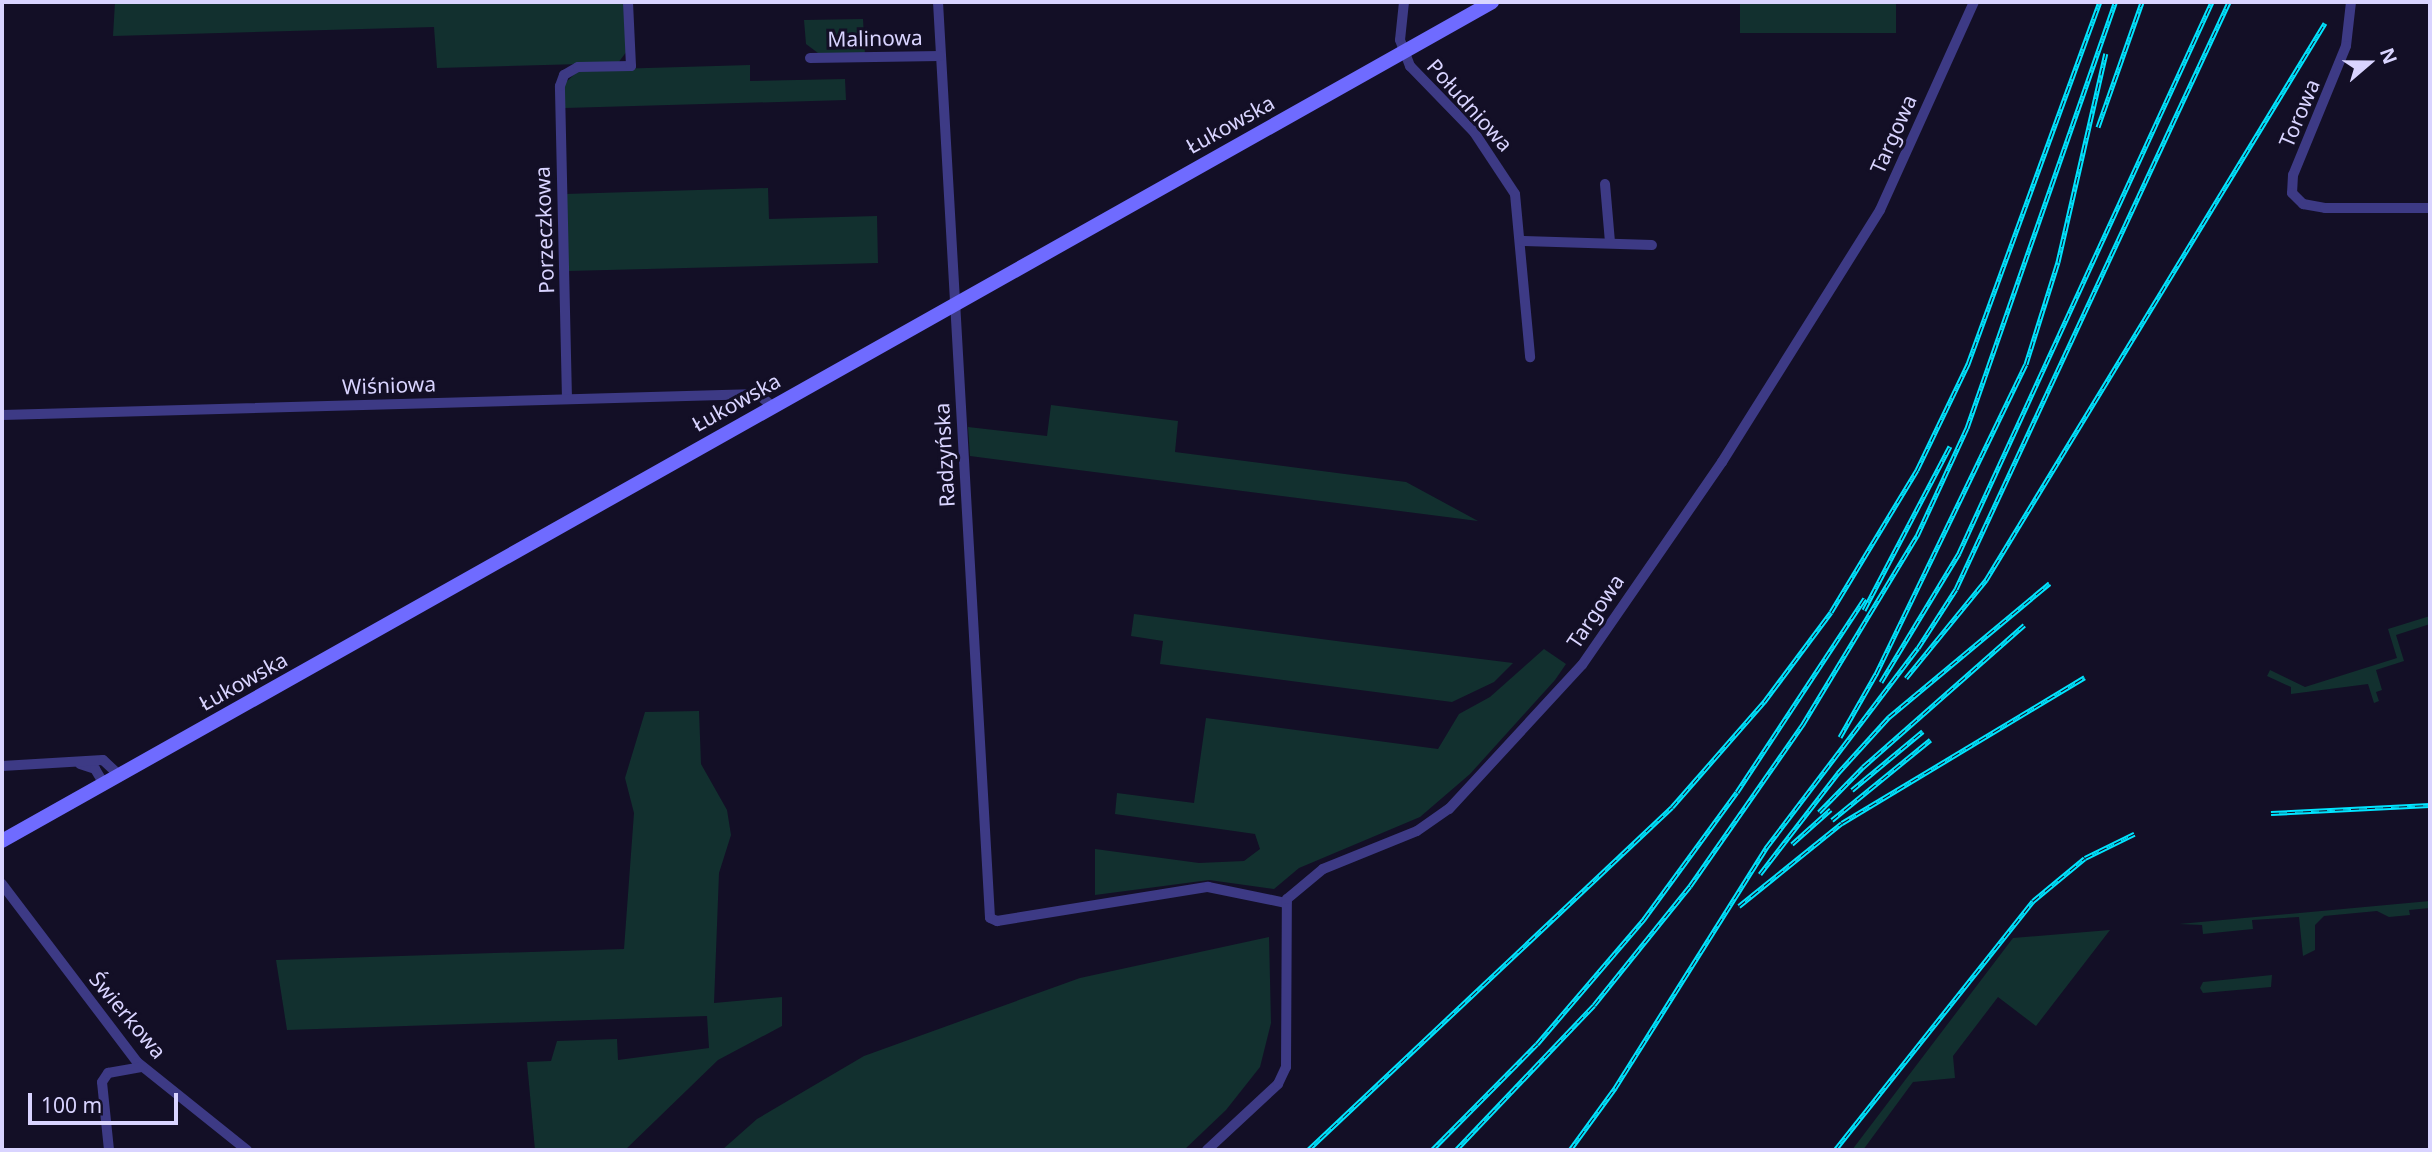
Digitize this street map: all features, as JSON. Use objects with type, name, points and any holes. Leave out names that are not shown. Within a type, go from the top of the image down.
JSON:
[{"type":"main road","name":"Łukowska","points":[[2,841],[1492,2]]},
{"type":"street","name":"Porzeczkowa","points":[[567,399],[560,86],[564,75],[578,67],[631,66],[628,2]]},
{"type":"street","name":"Radzyńska","points":[[938,2],[990,918],[997,921],[1222,887],[1286,903]]},
{"type":"street","name":"Południowa","points":[[1404,2],[1402,51],[1428,89],[1474,132],[1506,176],[1517,202],[1530,357]]},
{"type":"street","name":"Targowa","points":[[1286,903],[1295,888],[1323,869],[1417,831],[1449,809],[1582,665],[1722,462],[1880,210],[1973,2]]},
{"type":"street","name":"Torowa","points":[[2351,2],[2342,61],[2293,175],[2296,198],[2325,208],[2430,208]]},
{"type":"street","name":"Malinowa","points":[[810,58],[940,56]]},
{"type":"street","points":[[1605,184],[1610,242]]},
{"type":"street","points":[[1522,241],[1652,245]]},
{"type":"street","name":"Wiśniowa","points":[[2,415],[758,394],[772,406]]},
{"type":"street","points":[[2,766],[106,760],[119,775]]},
{"type":"street","points":[[72,763],[92,768],[104,784]]},
{"type":"street","name":"Świerkowa","points":[[2,884],[142,1067],[247,1150]]},
{"type":"street","points":[[1207,1150],[1278,1084],[1286,1067],[1286,903]]},
{"type":"street","points":[[109,1150],[104,1077],[142,1067]]},
{"type":"green space","points":[[115,2],[625,2],[627,51],[618,63],[437,68],[434,27],[113,36]]},
{"type":"green space","points":[[1740,2],[1896,2],[1896,33],[1740,33]]},
{"type":"green space","points":[[863,19],[865,55],[818,53],[806,44],[804,20]]},
{"type":"green space","points":[[750,65],[750,81],[845,79],[846,100],[565,108],[564,84],[579,70]]},
{"type":"green space","points":[[768,188],[769,219],[877,216],[878,263],[568,271],[565,194]]},
{"type":"green space","points":[[1051,405],[1178,421],[1175,452],[1406,482],[1478,521],[970,456],[968,427],[1047,436]]},
{"type":"green space","points":[[1134,614],[1513,663],[1494,682],[1452,702],[1160,664],[1163,641],[1131,636]]},
{"type":"green space","points":[[2430,616],[2430,624],[2396,635],[2404,661],[2376,670],[2382,690],[2376,692],[2379,701],[2374,703],[2368,684],[2291,694],[2291,687],[2267,676],[2270,670],[2305,687],[2397,658],[2388,629]]},
{"type":"green space","points":[[1544,649],[1566,664],[1555,680],[1470,774],[1420,817],[1299,868],[1274,889],[1209,880],[1095,895],[1095,849],[1199,863],[1244,861],[1260,849],[1255,834],[1115,814],[1117,793],[1194,803],[1206,718],[1438,749],[1459,714],[1490,697]]},
{"type":"green space","points":[[699,711],[701,764],[727,810],[731,835],[719,873],[714,1003],[782,997],[782,1026],[718,1060],[625,1150],[535,1150],[527,1062],[551,1061],[557,1041],[617,1039],[618,1060],[709,1048],[707,1016],[287,1030],[276,960],[624,949],[634,813],[625,778],[645,712]]},
{"type":"green space","points":[[2430,901],[2430,908],[2409,910],[2410,915],[2389,917],[2377,911],[2324,916],[2315,925],[2315,950],[2303,956],[2299,917],[2252,920],[2253,929],[2203,934],[2202,925],[2179,924]]},
{"type":"green space","points":[[2110,930],[2036,1026],[1998,997],[1953,1056],[1955,1078],[1913,1082],[1863,1150],[1852,1150],[2013,938]]},
{"type":"green space","points":[[1269,937],[1271,1023],[1260,1067],[1226,1110],[1184,1150],[722,1150],[757,1119],[864,1056],[1080,978]]},
{"type":"green space","points":[[2272,975],[2271,987],[2203,993],[2200,988],[2203,982]]},
{"type":"railway","points":[[1308,1150],[1672,807],[1764,702],[1831,612],[1917,470],[1968,364],[2100,2]]},
{"type":"railway","points":[[1456,1150],[1594,1005],[1690,886],[1803,724],[1917,536],[1967,428],[2115,2]]},
{"type":"railway","points":[[2098,127],[2142,2]]},
{"type":"railway","points":[[1881,682],[1959,553],[2212,2]]},
{"type":"railway","points":[[1570,1150],[1615,1088],[1766,848],[1918,648],[1956,589],[2229,2]]},
{"type":"railway","points":[[1906,678],[1986,580],[2325,23]]},
{"type":"railway","points":[[1840,737],[1876,674],[2026,364],[2058,262],[2106,53]]},
{"type":"railway","points":[[1864,610],[1950,446]]},
{"type":"railway","points":[[1760,874],[1838,773],[1889,717],[2050,583]]},
{"type":"railway","points":[[1432,1150],[1537,1044],[1644,919],[1737,792],[1865,598]]},
{"type":"railway","points":[[1819,812],[1863,767],[2024,625]]},
{"type":"railway","points":[[1739,906],[1842,823],[2085,677]]},
{"type":"railway","points":[[1852,790],[1923,731]]},
{"type":"railway","points":[[1832,820],[1930,740]]},
{"type":"railway","points":[[2271,813],[2430,805]]},
{"type":"railway","points":[[1792,844],[1831,809]]},
{"type":"railway","points":[[1835,1150],[2033,901],[2085,858],[2134,834]]}]
